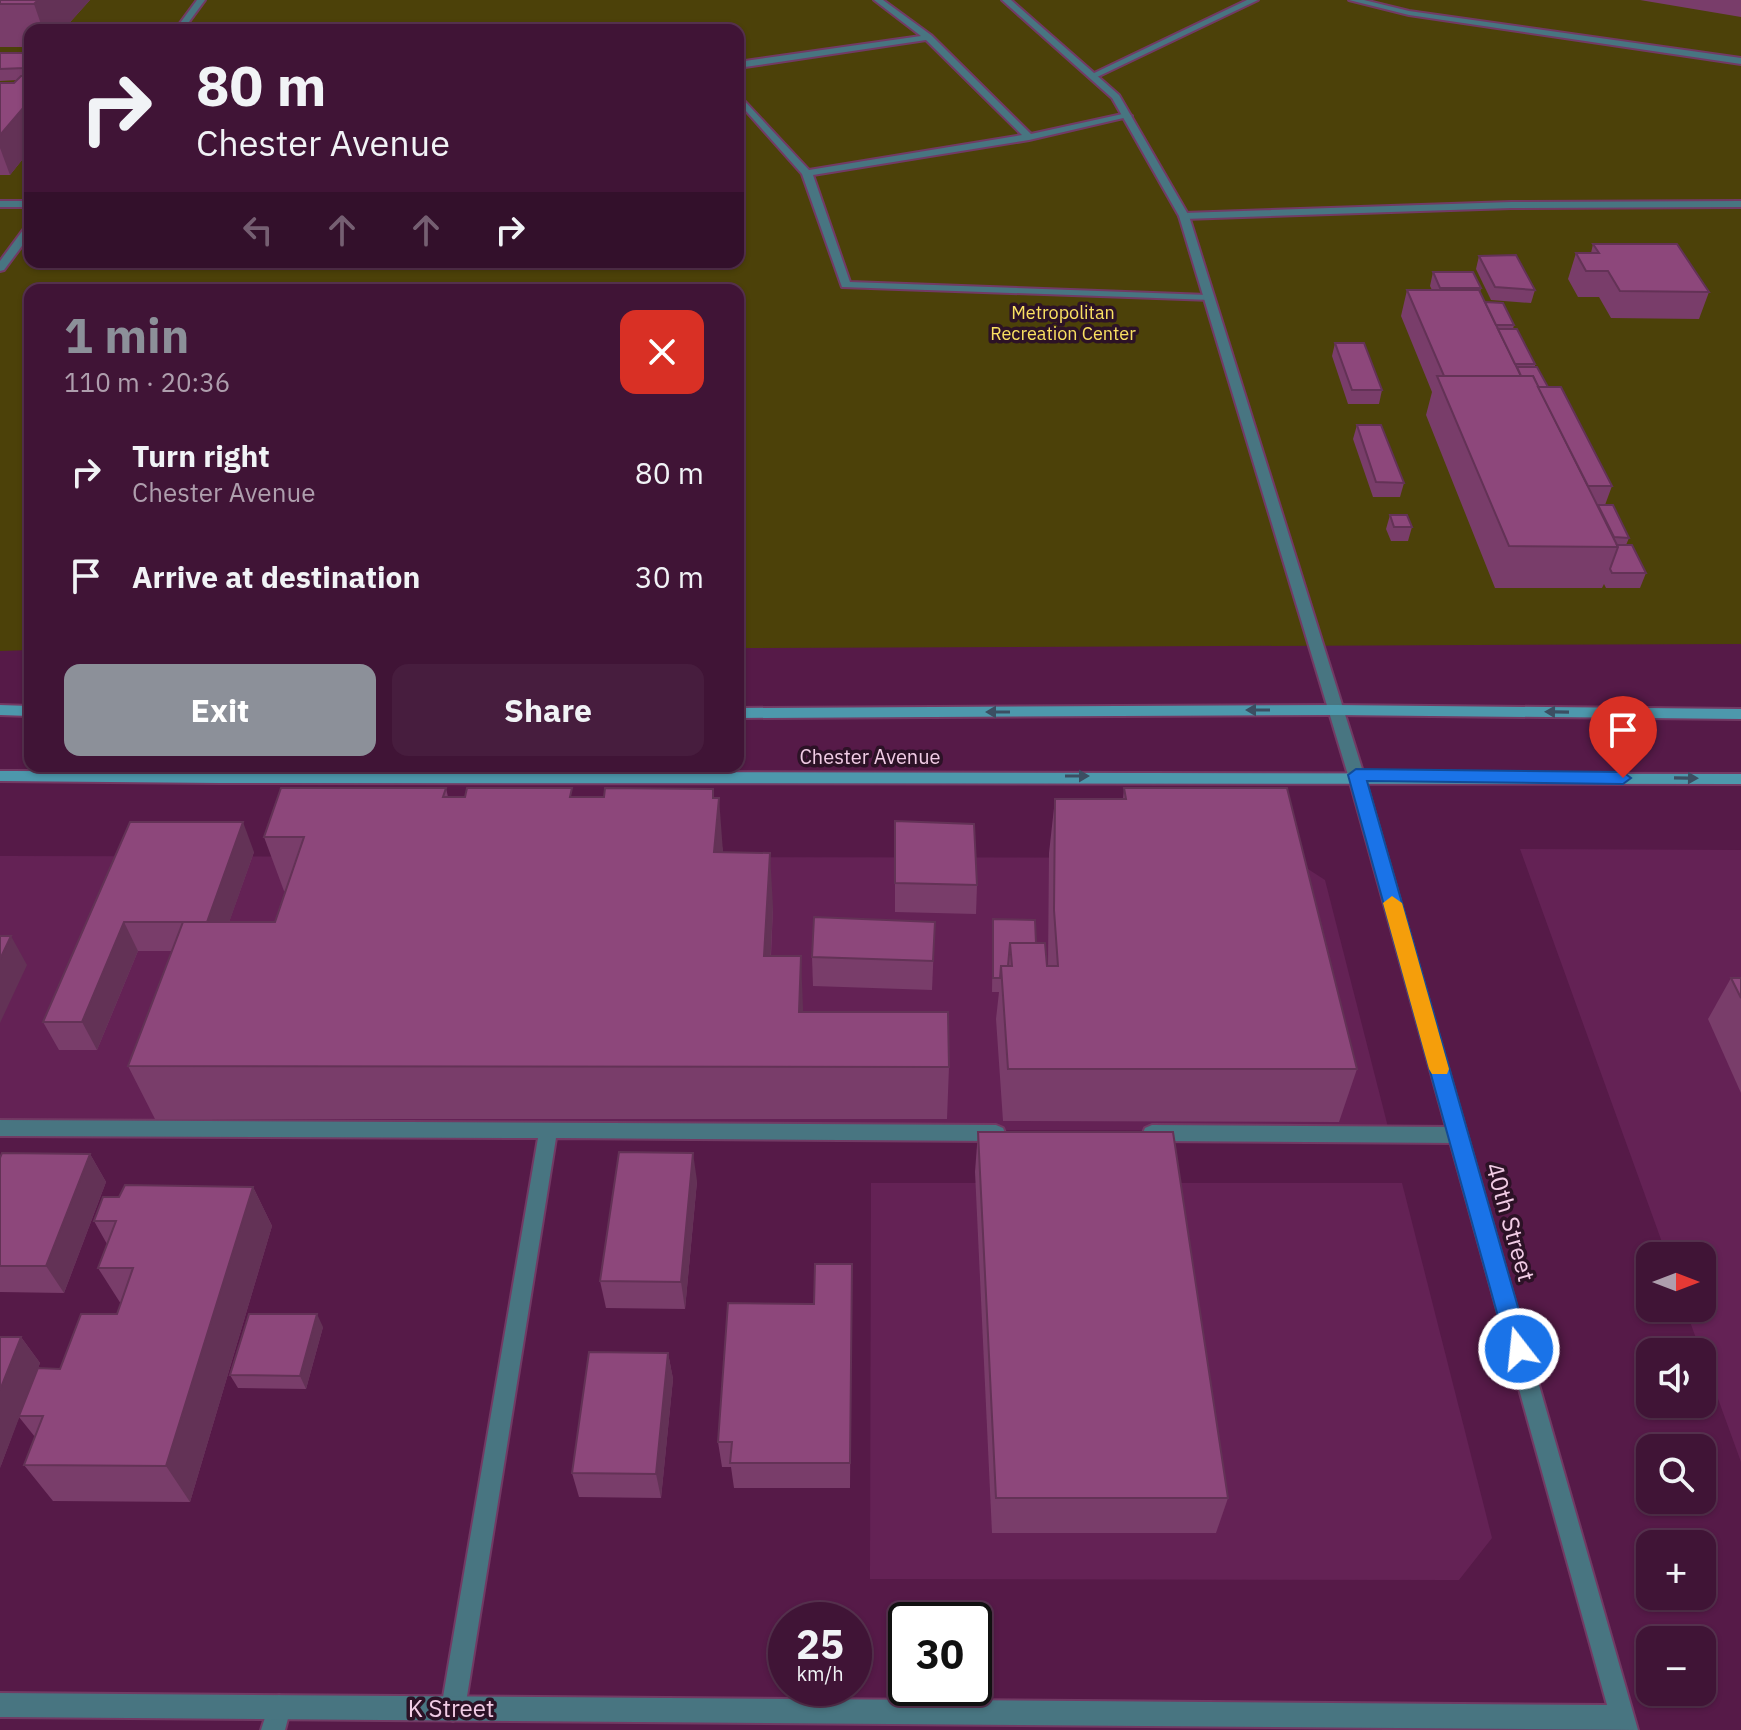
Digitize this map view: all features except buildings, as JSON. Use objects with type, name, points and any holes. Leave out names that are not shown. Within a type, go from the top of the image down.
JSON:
[{"type":"main road","points":[[0,710],[24,711]]},
{"type":"main road","points":[[744,713],[1336,710],[1741,714]]},
{"type":"main road","name":"Chester Avenue","points":[[0,776],[373,780],[1356,775],[1741,779]]},
{"type":"street","points":[[183,24],[201,0]]},
{"type":"street","points":[[878,0],[928,37],[1029,137]]},
{"type":"street","name":"40th Street","points":[[1006,0],[1116,97],[1184,216],[1356,775],[1625,1724]]},
{"type":"street","points":[[1092,76],[1254,0]]},
{"type":"street","points":[[1353,0],[1409,13],[1741,61]]},
{"type":"street","points":[[744,64],[928,37]]},
{"type":"street","points":[[744,104],[807,173],[846,285],[1208,298]]},
{"type":"street","points":[[807,173],[1029,137],[1127,116]]},
{"type":"street","points":[[0,204],[24,204]]},
{"type":"street","points":[[1184,216],[1511,205],[1741,204]]},
{"type":"street","points":[[0,268],[24,236]]},
{"type":"street","points":[[0,1128],[1011,1133]]},
{"type":"street","points":[[453,1709],[548,1131]]},
{"type":"street","points":[[1139,1133],[1458,1135]]},
{"type":"street","name":"K Street","points":[[0,1705],[276,1719],[453,1709],[1214,1722],[1625,1724]]},
{"type":"shaded area","points":[[1520,849],[1741,850],[1741,1462],[1716,1393],[1716,1338],[1696,1338],[1690,1322],[1716,1322],[1716,1242],[1662,1242]]},
{"type":"shaded area","points":[[0,856],[1291,858],[1325,880],[1389,1131],[0,1128]]},
{"type":"shaded area","points":[[871,1183],[1402,1183],[1492,1538],[1459,1580],[870,1579]]},
{"type":"green space","name":"Metropolitan Recreation Center","points":[[0,0],[1741,0],[1741,644],[744,648],[744,284],[24,284],[24,650],[0,651]]},
{"type":"slow traffic","points":[[1392,903],[1439,1069]]},
{"type":"route","points":[[1519,1349],[1356,775],[1623,778]]}]
